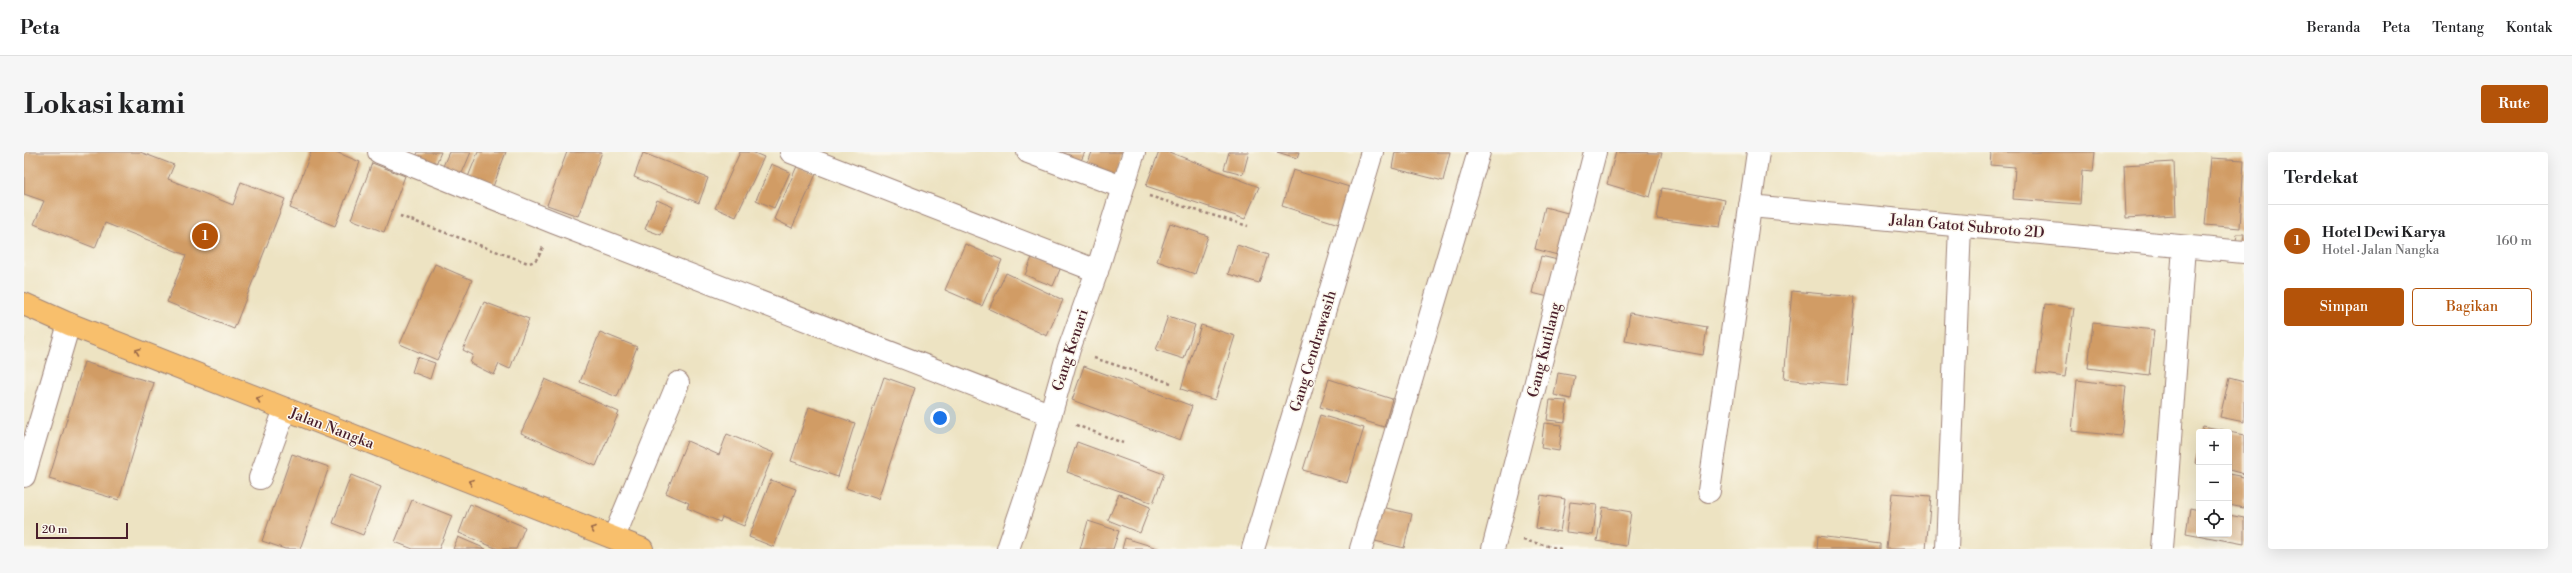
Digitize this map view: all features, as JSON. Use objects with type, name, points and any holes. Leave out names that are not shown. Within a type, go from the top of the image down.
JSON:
[{"type":"main road","name":"Jalan Nangka","points":[[24,304],[69,324],[642,549]]},
{"type":"street","points":[[379,152],[554,222],[1049,414]]},
{"type":"street","points":[[791,152],[1097,271]]},
{"type":"street","points":[[1028,152],[1122,188]]},
{"type":"street","name":"Gang Kenari","points":[[1008,549],[1036,466],[1049,414],[1069,349],[1097,271],[1134,152]]},
{"type":"street","name":"Gang Cendrawasih","points":[[1253,549],[1372,152]]},
{"type":"street","points":[[1361,549],[1479,152]]},
{"type":"street","name":"Gang Kutilang","points":[[1495,542],[1595,152]]},
{"type":"street","points":[[1709,491],[1758,152]]},
{"type":"street","name":"Jalan Gatot Subroto 2D","points":[[1750,206],[2244,252]]},
{"type":"street","points":[[1947,549],[1960,226]]},
{"type":"street","points":[[2162,549],[2184,247]]},
{"type":"street","points":[[24,476],[69,324]]},
{"type":"street","points":[[614,537],[678,383]]},
{"type":"street","points":[[260,478],[285,409]]},
{"type":"path","points":[[1122,188],[1248,226]]},
{"type":"path","points":[[400,216],[528,263],[534,262],[538,258],[554,222]]},
{"type":"path","points":[[1069,349],[1171,383]]},
{"type":"path","points":[[1049,414],[1123,444]]},
{"type":"path","points":[[1495,542],[1561,549]]},
{"type":"building","points":[[24,152],[140,152],[174,165],[168,179],[233,205],[241,182],[285,199],[234,329],[167,302],[186,255],[105,223],[95,248],[34,224],[44,201],[24,194]]},
{"type":"building","points":[[311,152],[336,152],[360,162],[335,226],[290,208]]},
{"type":"building","points":[[418,152],[441,152],[436,164],[416,157]]},
{"type":"building","points":[[449,152],[471,152],[460,178],[441,171]]},
{"type":"building","points":[[478,152],[506,152],[491,192],[466,182]]},
{"type":"building","points":[[567,152],[602,152],[578,216],[547,205]]},
{"type":"building","points":[[740,152],[752,152],[764,157],[736,217],[715,208]]},
{"type":"building","points":[[1049,152],[1085,152],[1079,165]]},
{"type":"building","points":[[1092,152],[1123,152],[1114,178],[1086,168]]},
{"type":"building","points":[[1159,152],[1169,152],[1259,187],[1245,219],[1146,186]]},
{"type":"building","points":[[1229,152],[1249,152],[1243,174],[1224,169]]},
{"type":"building","points":[[1277,152],[1299,152],[1297,158]]},
{"type":"building","points":[[1395,152],[1450,152],[1443,181],[1392,168]]},
{"type":"building","points":[[1616,152],[1662,153],[1650,197],[1607,184]]},
{"type":"building","points":[[1991,152],[2095,152],[2093,172],[2082,171],[2080,204],[2013,199],[2015,167],[1990,165]]},
{"type":"building","points":[[643,153],[708,178],[699,203],[634,177]]},
{"type":"building","points":[[2211,158],[2244,160],[2240,228],[2205,225]]},
{"type":"building","points":[[2174,162],[2176,215],[2126,218],[2124,165]]},
{"type":"building","points":[[372,163],[405,176],[384,232],[351,219]]},
{"type":"building","points":[[771,164],[790,172],[774,208],[756,200]]},
{"type":"building","points":[[797,166],[816,174],[792,228],[774,219]]},
{"type":"building","points":[[1293,170],[1353,188],[1342,225],[1282,206]]},
{"type":"building","points":[[1662,188],[1725,200],[1720,227],[1657,219]]},
{"type":"building","points":[[657,200],[673,207],[661,235],[645,229]]},
{"type":"building","points":[[1545,207],[1575,215],[1565,257],[1535,249]]},
{"type":"building","points":[[1170,223],[1208,236],[1195,274],[1157,261]]},
{"type":"building","points":[[2237,234],[2244,234],[2243,241],[2236,241]]},
{"type":"building","points":[[965,244],[1002,260],[982,306],[945,290]]},
{"type":"building","points":[[1237,245],[1268,255],[1259,283],[1228,274]]},
{"type":"building","points":[[1033,255],[1061,267],[1053,286],[1025,275]]},
{"type":"building","points":[[1541,256],[1562,261],[1553,298],[1532,293]]},
{"type":"building","points":[[435,264],[472,280],[437,360],[400,344]]},
{"type":"building","points":[[1006,273],[1063,300],[1047,336],[989,309]]},
{"type":"building","points":[[1792,291],[1855,297],[1847,385],[1784,379]]},
{"type":"building","points":[[484,302],[529,319],[510,369],[499,364],[494,375],[470,363],[473,355],[463,350]]},
{"type":"building","points":[[2045,304],[2074,308],[2065,377],[2036,373]]},
{"type":"building","points":[[1630,313],[1707,327],[1703,355],[1625,341]]},
{"type":"building","points":[[1168,316],[1195,325],[1184,359],[1156,350]]},
{"type":"building","points":[[2093,323],[2154,330],[2149,376],[2088,368]]},
{"type":"building","points":[[1201,325],[1235,336],[1215,400],[1181,389]]},
{"type":"building","points":[[600,332],[637,347],[617,397],[580,382]]},
{"type":"building","points":[[417,357],[435,363],[430,379],[412,372]]},
{"type":"building","points":[[84,362],[154,383],[119,500],[49,479]]},
{"type":"building","points":[[1084,366],[1192,406],[1180,440],[1072,400]]},
{"type":"building","points":[[1558,373],[1575,376],[1571,399],[1554,395]]},
{"type":"building","points":[[884,377],[915,388],[878,499],[846,488]]},
{"type":"building","points":[[2229,378],[2244,382],[2244,422],[2220,417]]},
{"type":"building","points":[[545,379],[619,412],[596,466],[521,433]]},
{"type":"building","points":[[1329,379],[1392,399],[1384,427],[1320,407]]},
{"type":"building","points":[[2077,380],[2126,386],[2121,436],[2072,431]]},
{"type":"building","points":[[1550,400],[1567,401],[1565,422],[1547,420]]},
{"type":"building","points":[[809,407],[855,423],[838,477],[791,461]]},
{"type":"building","points":[[1320,415],[1364,428],[1347,483],[1303,470]]},
{"type":"building","points":[[1544,423],[1562,425],[1559,451],[1541,448]]},
{"type":"building","points":[[2203,426],[2218,429],[2202,429]]},
{"type":"building","points":[[2232,433],[2244,435],[2244,474],[2232,471]]},
{"type":"building","points":[[727,434],[774,453],[744,526],[722,517],[720,522],[687,508],[689,503],[666,493],[687,441],[719,455]]},
{"type":"building","points":[[1077,442],[1164,474],[1153,503],[1067,472]]},
{"type":"building","points":[[292,454],[329,467],[300,549],[285,549],[262,541]]},
{"type":"building","points":[[351,475],[381,487],[363,535],[333,523]]},
{"type":"building","points":[[2232,475],[2244,477],[2244,508],[2232,506]]},
{"type":"building","points":[[771,480],[796,489],[774,547],[749,537]]},
{"type":"building","points":[[1892,493],[1931,496],[1926,549],[1886,549]]},
{"type":"building","points":[[1119,494],[1150,507],[1140,533],[1108,520]]},
{"type":"building","points":[[1541,495],[1565,499],[1560,532],[1536,528]]},
{"type":"building","points":[[412,500],[452,516],[439,549],[413,549],[395,542]]},
{"type":"building","points":[[1570,502],[1597,505],[1593,535],[1566,532]]},
{"type":"building","points":[[470,504],[525,527],[516,549],[498,549],[459,533]]},
{"type":"building","points":[[1382,507],[1412,514],[1404,548],[1375,541]]},
{"type":"building","points":[[1603,507],[1631,512],[1626,546],[1597,541]]},
{"type":"building","points":[[2190,508],[2196,509],[2196,535],[2186,533]]},
{"type":"building","points":[[2232,516],[2244,518],[2244,544],[2207,537],[2232,537]]},
{"type":"building","points":[[1088,521],[1119,531],[1113,549],[1080,549]]},
{"type":"building","points":[[1818,536],[1880,544],[1880,549],[1817,549]]},
{"type":"building","points":[[458,537],[486,549],[453,549]]},
{"type":"building","points":[[1125,538],[1161,549],[1122,549]]},
{"type":"place","name":"Hotel Dewi Karya","points":[[205,236]]}]
